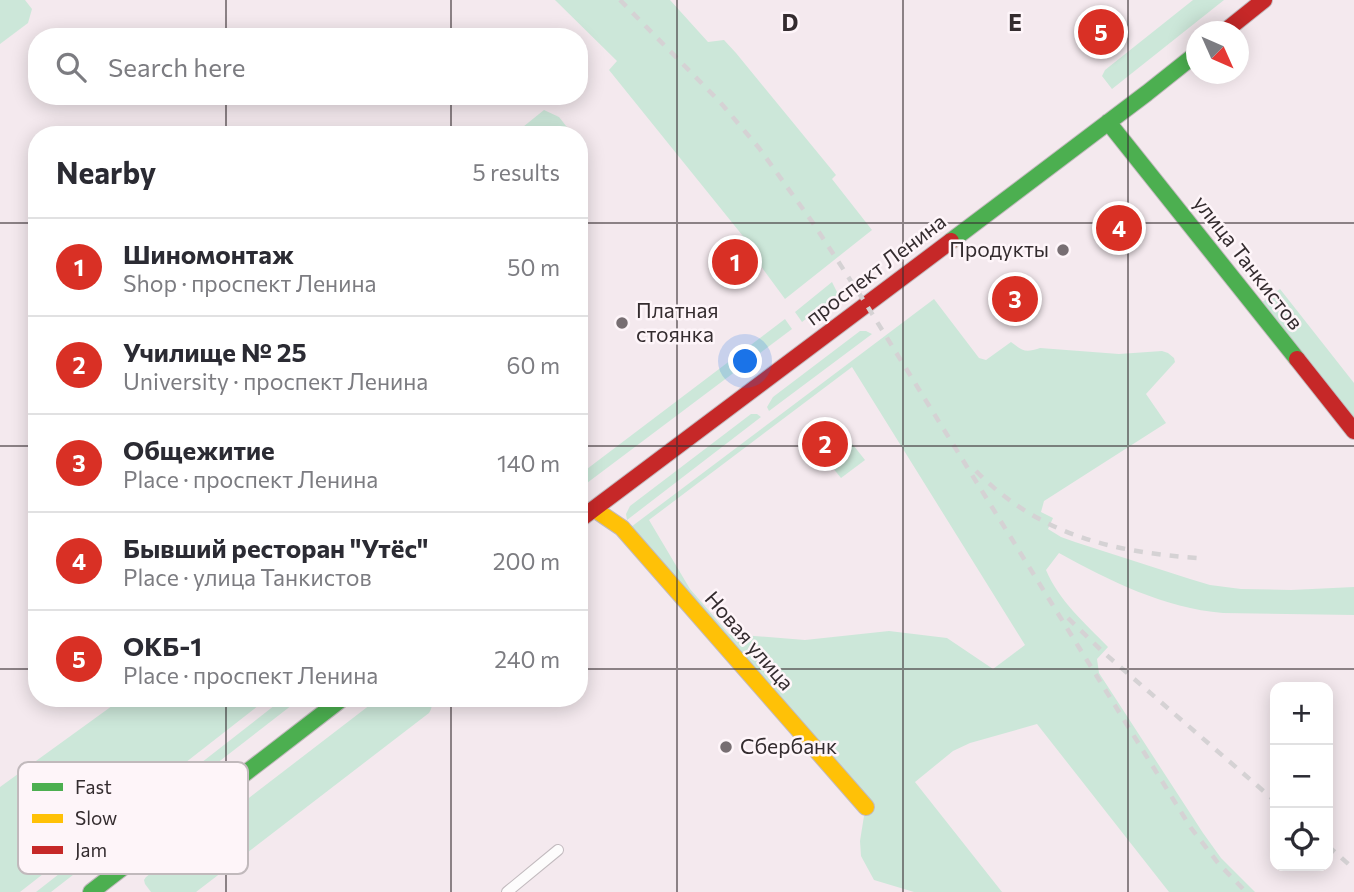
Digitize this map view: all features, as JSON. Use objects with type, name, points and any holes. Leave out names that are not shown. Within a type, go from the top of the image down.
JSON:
[{"type":"main road","points":[[1238,21],[1264,0]]},
{"type":"main road","name":"проспект Ленина","points":[[588,513],[1186,62]]},
{"type":"main road","name":"улица Танкистов","points":[[1108,122],[1354,431]]},
{"type":"main road","name":"Новая улица","points":[[594,509],[622,528],[866,807]]},
{"type":"main road","points":[[248,771],[331,707]]},
{"type":"main road","points":[[91,892],[114,874]]},
{"type":"street","points":[[507,892],[558,850]]},
{"type":"green space","points":[[0,0],[25,0],[32,9],[28,23],[0,44]]},
{"type":"green space","points":[[555,0],[670,0],[708,42],[724,40],[736,53],[836,175],[832,179],[872,230],[785,299],[752,254],[755,251],[609,70],[617,61],[588,32],[588,28],[583,28]]},
{"type":"green space","points":[[1193,0],[1224,0],[1198,21],[1186,21],[1186,30],[1112,89],[1102,76],[1105,70]]},
{"type":"green space","points":[[544,110],[559,117],[566,126],[524,126]]},
{"type":"green space","points":[[832,282],[838,294],[802,322],[795,312]]},
{"type":"green space","points":[[1280,289],[1354,383],[1354,418],[1261,303]]},
{"type":"green space","points":[[934,299],[979,358],[986,360],[1011,342],[1027,351],[1040,348],[1119,354],[1162,351],[1174,358],[1175,362],[1146,394],[1166,423],[1044,501],[1041,512],[1053,518],[1048,529],[1075,542],[1210,585],[1291,590],[1354,587],[1354,615],[1223,613],[1201,610],[1138,592],[1059,553],[1046,570],[1065,602],[1108,647],[1097,659],[1099,673],[1203,833],[1221,858],[1255,892],[1169,892],[1037,724],[970,743],[953,751],[915,782],[1002,892],[914,892],[874,880],[861,856],[860,841],[864,816],[875,806],[631,527]],"holes":[[[852,367],[1025,645],[993,669],[947,638],[889,631],[805,640],[729,634],[690,589],[649,520]]]},
{"type":"green space","points":[[785,319],[792,329],[588,482],[588,468]]},
{"type":"green space","points":[[860,331],[872,334],[769,411],[767,407],[773,397]]},
{"type":"green space","points":[[751,414],[761,417],[627,520],[626,514],[630,506]]},
{"type":"green space","points":[[839,427],[865,460],[841,478],[815,446]]},
{"type":"green space","points":[[111,707],[256,707],[186,762],[35,762]]},
{"type":"green space","points":[[272,707],[289,707],[219,762],[202,762]]},
{"type":"green space","points":[[367,707],[431,707],[429,713],[248,852],[248,799]]},
{"type":"green space","points":[[18,774],[18,874],[43,874],[20,892],[0,892],[0,787]]},
{"type":"green space","points":[[59,874],[74,874],[51,892],[36,892]]},
{"type":"green space","points":[[150,874],[219,874],[196,892],[151,892],[145,884],[146,877]]},
{"type":"railway","points":[[620,0],[720,102],[759,148],[813,223],[1191,828],[1218,863],[1246,892]]},
{"type":"railway","points":[[976,471],[1025,511],[1078,536],[1136,551],[1198,558]]},
{"type":"railway","points":[[1068,618],[1103,652],[1270,797]]},
{"type":"railway","points":[[1333,850],[1354,869]]},
{"type":"traffic: fast","points":[[951,241],[1186,62]]},
{"type":"traffic: fast","points":[[1108,122],[1297,359]]},
{"type":"traffic: fast","points":[[248,771],[331,707]]},
{"type":"traffic: fast","points":[[91,892],[114,874]]},
{"type":"traffic: slow","points":[[594,509],[622,528],[866,807]]},
{"type":"traffic: jam","points":[[1238,21],[1264,0]]},
{"type":"traffic: jam","points":[[588,513],[951,241]]},
{"type":"traffic: jam","points":[[1297,359],[1354,431]]},
{"type":"place","name":"ОКБ-1","points":[[1101,32]]},
{"type":"place","name":"Бывший ресторан \"Утёс\"","points":[[1119,228]]},
{"type":"place","name":"Продукты","points":[[1063,250]]},
{"type":"place","name":"Шиномонтаж","points":[[735,262]]},
{"type":"place","name":"Общежитие","points":[[1015,299]]},
{"type":"place","name":"Платная стоянка","points":[[622,323]]},
{"type":"place","name":"Училище № 25","points":[[825,444]]},
{"type":"place","name":"Сбербанк","points":[[726,747]]}]
